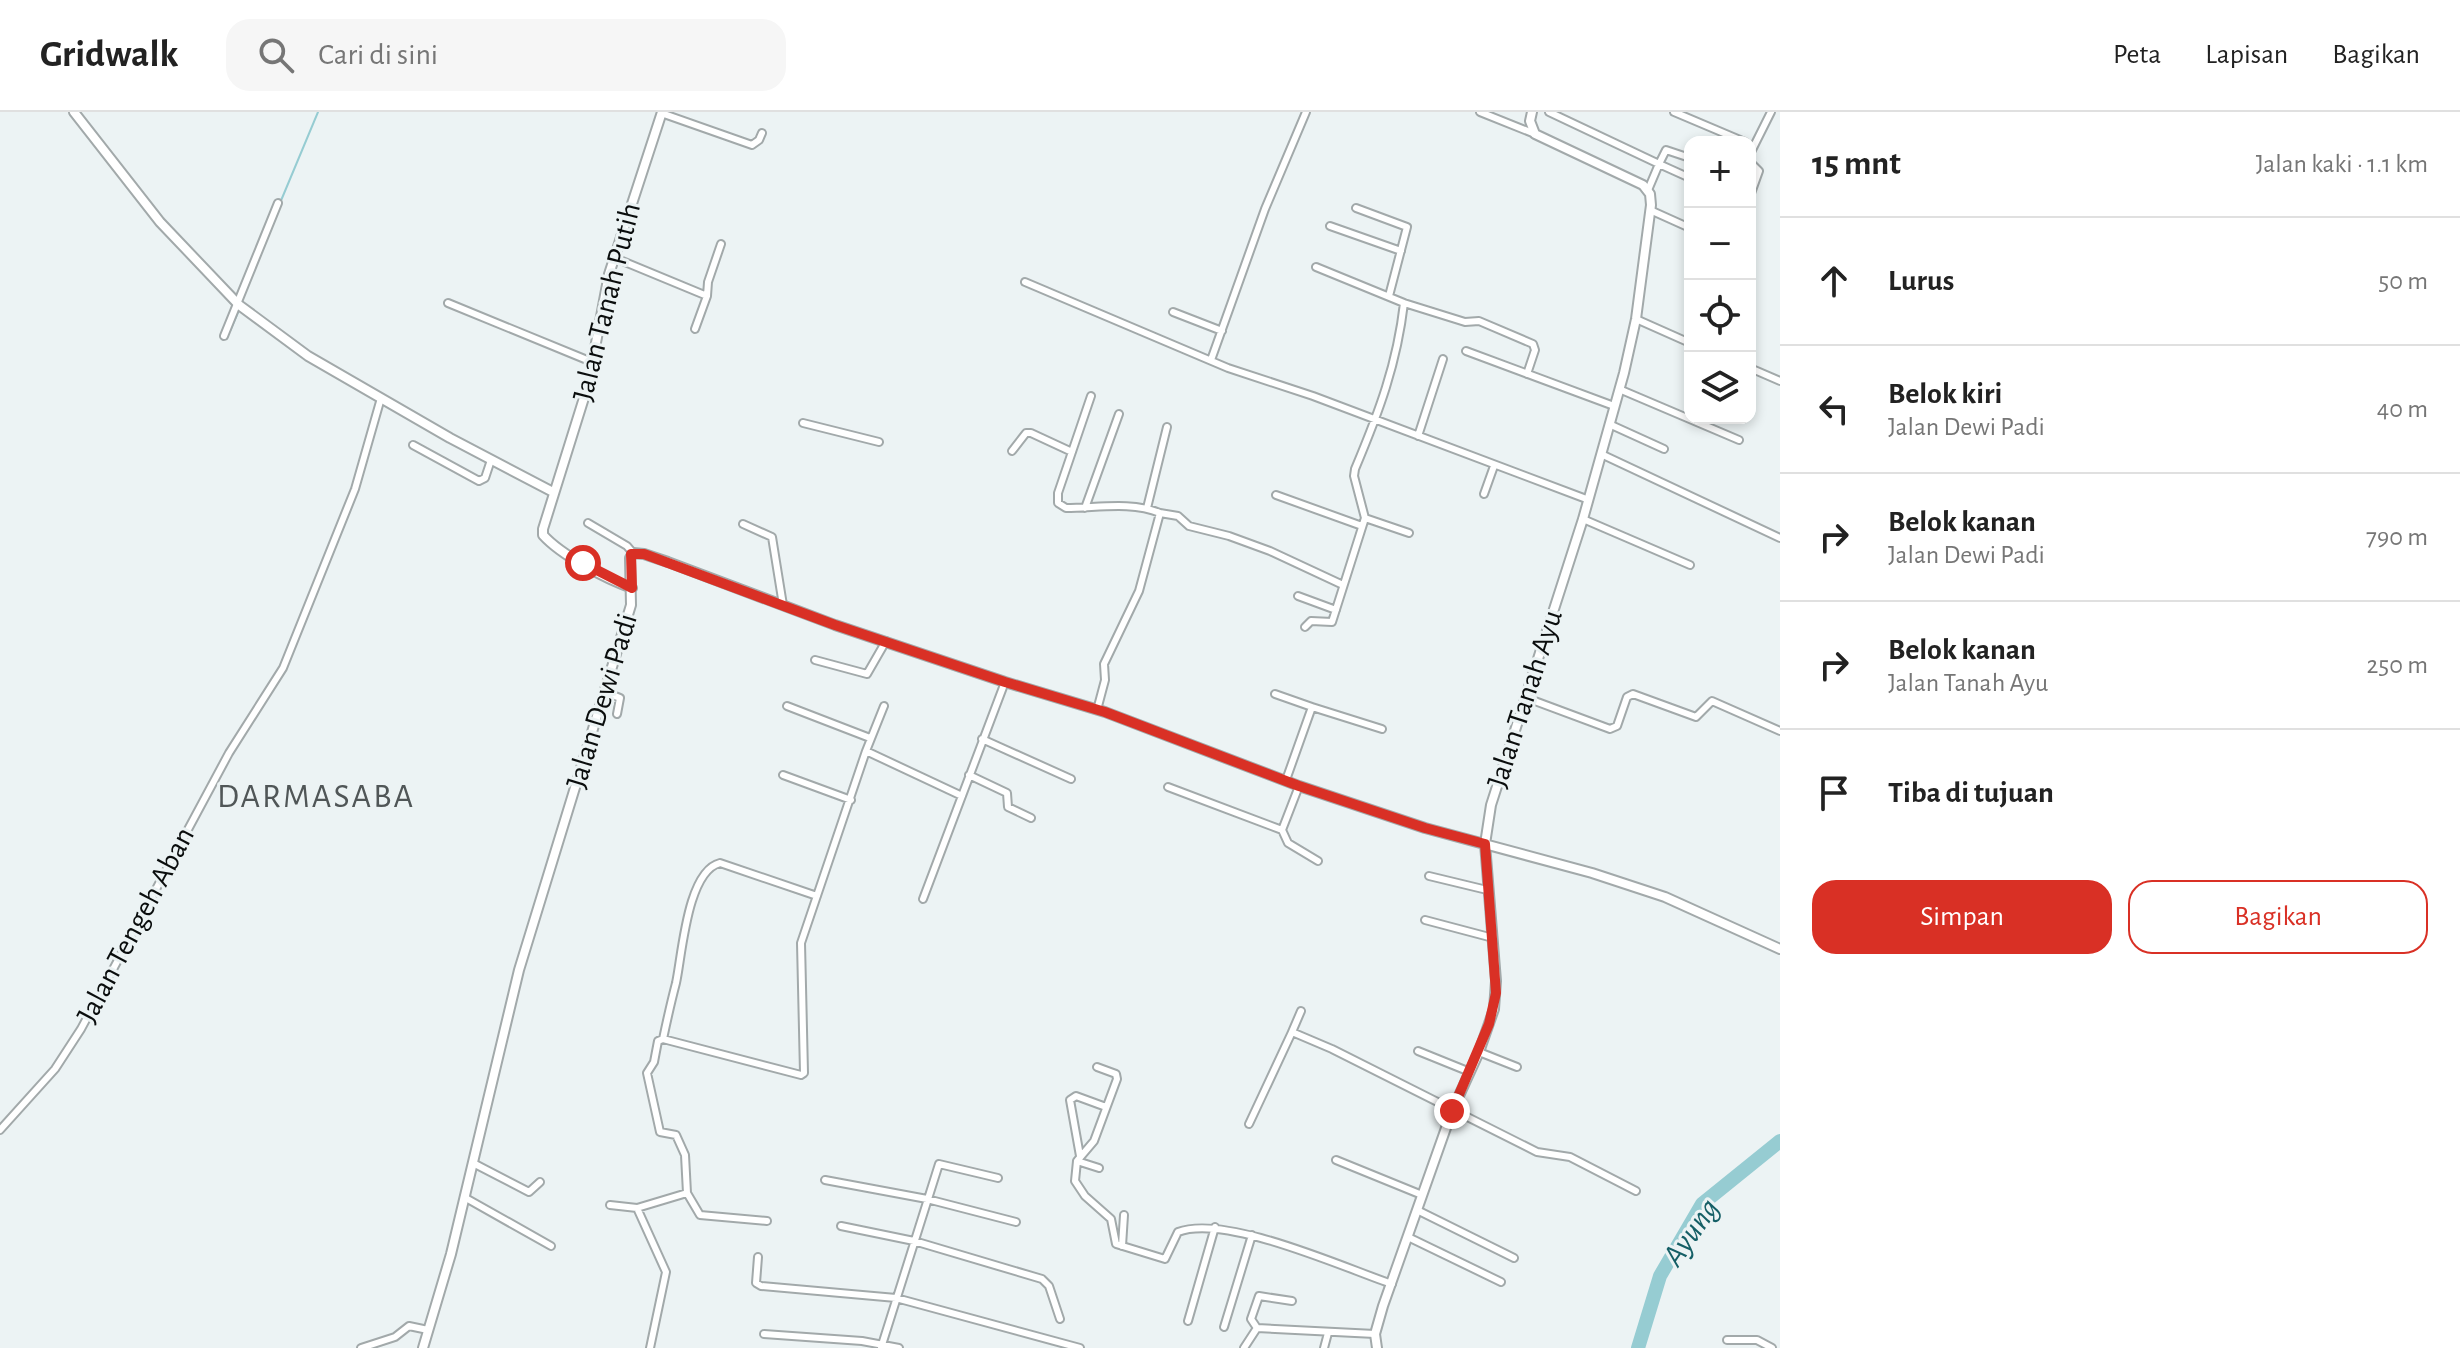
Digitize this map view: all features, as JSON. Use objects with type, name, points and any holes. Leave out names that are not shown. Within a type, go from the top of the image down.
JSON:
[{"type":"street","points":[[74,112],[160,222],[240,306],[308,356],[553,492]]},
{"type":"street","points":[[1211,360],[1265,209],[1305,114],[1293,112]]},
{"type":"street","points":[[1480,112],[1535,134],[1638,182],[1648,190],[1666,150],[1684,156]]},
{"type":"street","points":[[1532,112],[1530,121],[1535,134]]},
{"type":"street","points":[[1549,112],[1684,175]]},
{"type":"street","points":[[1674,112],[1731,136]]},
{"type":"street","points":[[1755,136],[1771,112]]},
{"type":"street","points":[[661,113],[752,145],[762,133]]},
{"type":"street","name":"Jalan Tanah Putih","points":[[632,588],[583,563],[543,535],[553,492],[584,400],[604,295],[661,113]]},
{"type":"street","name":"Jalan Tanah Ayu","points":[[1376,1347],[1375,1334],[1422,1195],[1452,1111],[1489,1024],[1496,993],[1485,844],[1494,792],[1589,500],[1619,389],[1636,319],[1650,210],[1648,190]]},
{"type":"street","points":[[224,336],[240,306],[278,203]]},
{"type":"street","points":[[1356,208],[1406,226],[1389,296]]},
{"type":"street","points":[[1650,210],[1684,225]]},
{"type":"street","points":[[1330,226],[1401,251]]},
{"type":"street","points":[[695,329],[721,244]]},
{"type":"street","points":[[615,258],[707,296]]},
{"type":"street","points":[[1316,267],[1404,303],[1465,322],[1479,321],[1533,344],[1535,350],[1527,374]]},
{"type":"street","points":[[1025,282],[1257,379],[1376,419],[1589,500]]},
{"type":"street","points":[[448,303],[592,362]]},
{"type":"street","points":[[1305,627],[1311,621],[1331,623],[1365,518],[1354,476],[1397,355],[1404,303]]},
{"type":"street","points":[[1173,312],[1222,331]]},
{"type":"street","points":[[1636,319],[1684,340]]},
{"type":"street","points":[[1466,351],[1614,406]]},
{"type":"street","points":[[1418,436],[1443,359]]},
{"type":"street","points":[[1756,371],[1780,381]]},
{"type":"street","points":[[1619,389],[1739,440]]},
{"type":"street","points":[[1091,396],[1057,501],[1066,508],[1147,508],[1178,516],[1195,528],[1229,536],[1306,566],[1343,585]]},
{"type":"street","name":"Jalan Tengeh Aban","points":[[0,1130],[55,1069],[81,1029],[229,753],[283,668],[355,489],[381,398]]},
{"type":"street","points":[[1085,508],[1119,414]]},
{"type":"street","points":[[803,423],[879,442]]},
{"type":"street","points":[[1609,424],[1664,449]]},
{"type":"street","points":[[1147,508],[1167,427]]},
{"type":"street","points":[[1012,451],[1026,433],[1031,433],[1072,452]]},
{"type":"street","points":[[413,445],[479,481],[485,478],[491,460]]},
{"type":"street","points":[[1601,454],[1780,538]]},
{"type":"street","points":[[1484,494],[1494,466]]},
{"type":"street","points":[[1276,495],[1362,526]]},
{"type":"street","points":[[1101,711],[1104,664],[1139,591],[1160,513]]},
{"type":"street","points":[[1365,518],[1409,533]]},
{"type":"street","points":[[1583,519],[1690,565]]},
{"type":"street","points":[[588,523],[624,543],[633,553],[656,558],[767,600],[1005,682],[1101,711],[1299,786],[1425,828],[1592,873],[1665,897],[1780,949]]},
{"type":"street","points":[[743,524],[772,537],[782,605]]},
{"type":"street","name":"Jalan Dewi Padi","points":[[423,1348],[473,1163],[515,984],[631,605],[630,558],[633,553]]},
{"type":"street","points":[[1298,596],[1336,610]]},
{"type":"street","points":[[815,660],[867,674],[886,641]]},
{"type":"street","points":[[923,899],[1005,682]]},
{"type":"street","points":[[605,692],[620,698],[617,714]]},
{"type":"street","points":[[1275,694],[1382,729]]},
{"type":"street","points":[[1524,697],[1610,729],[1617,726],[1627,697],[1633,694],[1696,717],[1712,701],[1780,731]]},
{"type":"street","points":[[787,706],[870,738]]},
{"type":"street","points":[[767,1221],[703,1216],[696,1211],[687,1193],[684,1150],[676,1135],[660,1132],[647,1073],[654,1062],[658,1041],[663,1039],[801,1075],[804,1073],[801,943],[870,738],[884,706]]},
{"type":"street","points":[[1286,780],[1312,707]]},
{"type":"street","points":[[982,739],[1071,779]]},
{"type":"street","points":[[866,751],[962,796]]},
{"type":"street","points":[[783,775],[851,800]]},
{"type":"street","points":[[969,775],[1009,794],[1008,807],[1031,818]]},
{"type":"street","points":[[1282,830],[1299,786]]},
{"type":"street","points":[[1168,787],[1282,830],[1288,843],[1318,861]]},
{"type":"street","points":[[663,1039],[686,924],[696,893],[710,867],[720,863],[817,896]]},
{"type":"street","points":[[1429,876],[1487,890]]},
{"type":"street","points":[[1425,920],[1493,938]]},
{"type":"street","points":[[1249,1124],[1301,1011]]},
{"type":"street","points":[[1292,1032],[1537,1152],[1570,1157],[1636,1191]]},
{"type":"street","points":[[1418,1051],[1470,1072]]},
{"type":"street","points":[[1479,1052],[1517,1067]]},
{"type":"street","points":[[1078,1158],[1094,1141],[1117,1076],[1097,1067]]},
{"type":"street","points":[[1106,1107],[1076,1096],[1070,1100],[1078,1158],[1075,1173],[1078,1188],[1107,1213],[1115,1242],[1165,1259],[1178,1232],[1215,1227],[1252,1235],[1392,1284]]},
{"type":"street","points":[[1078,1158],[1099,1168]]},
{"type":"street","points":[[1336,1160],[1422,1195]]},
{"type":"street","points":[[473,1163],[527,1192],[532,1192],[540,1182]]},
{"type":"street","points":[[881,1346],[939,1164],[998,1178]]},
{"type":"street","points":[[825,1180],[927,1199],[1016,1222]]},
{"type":"street","points":[[610,1205],[641,1207],[687,1193]]},
{"type":"street","points":[[464,1197],[551,1246]]},
{"type":"street","points":[[641,1207],[666,1272],[650,1348]]},
{"type":"street","points":[[1417,1210],[1514,1258]]},
{"type":"street","points":[[1122,1246],[1124,1215]]},
{"type":"street","points":[[841,1226],[914,1241],[1042,1279],[1049,1286],[1060,1319]]},
{"type":"street","points":[[1188,1321],[1215,1227]]},
{"type":"street","points":[[1224,1327],[1252,1235]]},
{"type":"street","points":[[1408,1237],[1501,1282]]},
{"type":"street","points":[[758,1257],[756,1283],[761,1286],[896,1298],[1080,1348]]},
{"type":"street","points":[[1257,1328],[1251,1319],[1259,1296],[1292,1301]]},
{"type":"street","points":[[361,1348],[395,1337],[408,1326],[428,1329]]},
{"type":"street","points":[[1257,1328],[1375,1334]]},
{"type":"street","points":[[1244,1348],[1257,1328]]},
{"type":"street","points":[[1324,1348],[1328,1333]]},
{"type":"street","points":[[764,1334],[899,1348]]},
{"type":"street","points":[[1727,1340],[1757,1340],[1772,1348]]},
{"type":"waterway","points":[[280,203],[318,112]]},
{"type":"waterway","points":[[230,331],[239,310]]},
{"type":"waterway","name":"Ayung","points":[[1638,1348],[1660,1276],[1702,1204],[1780,1141]]},
{"type":"district","name":"DARMASABA","points":[[316,797]]},
{"type":"route","points":[[583,563],[632,588],[631,554],[644,554],[835,625],[1105,712],[1299,786],[1425,828],[1485,844],[1496,993],[1494,1009],[1479,1052],[1452,1111]]}]
